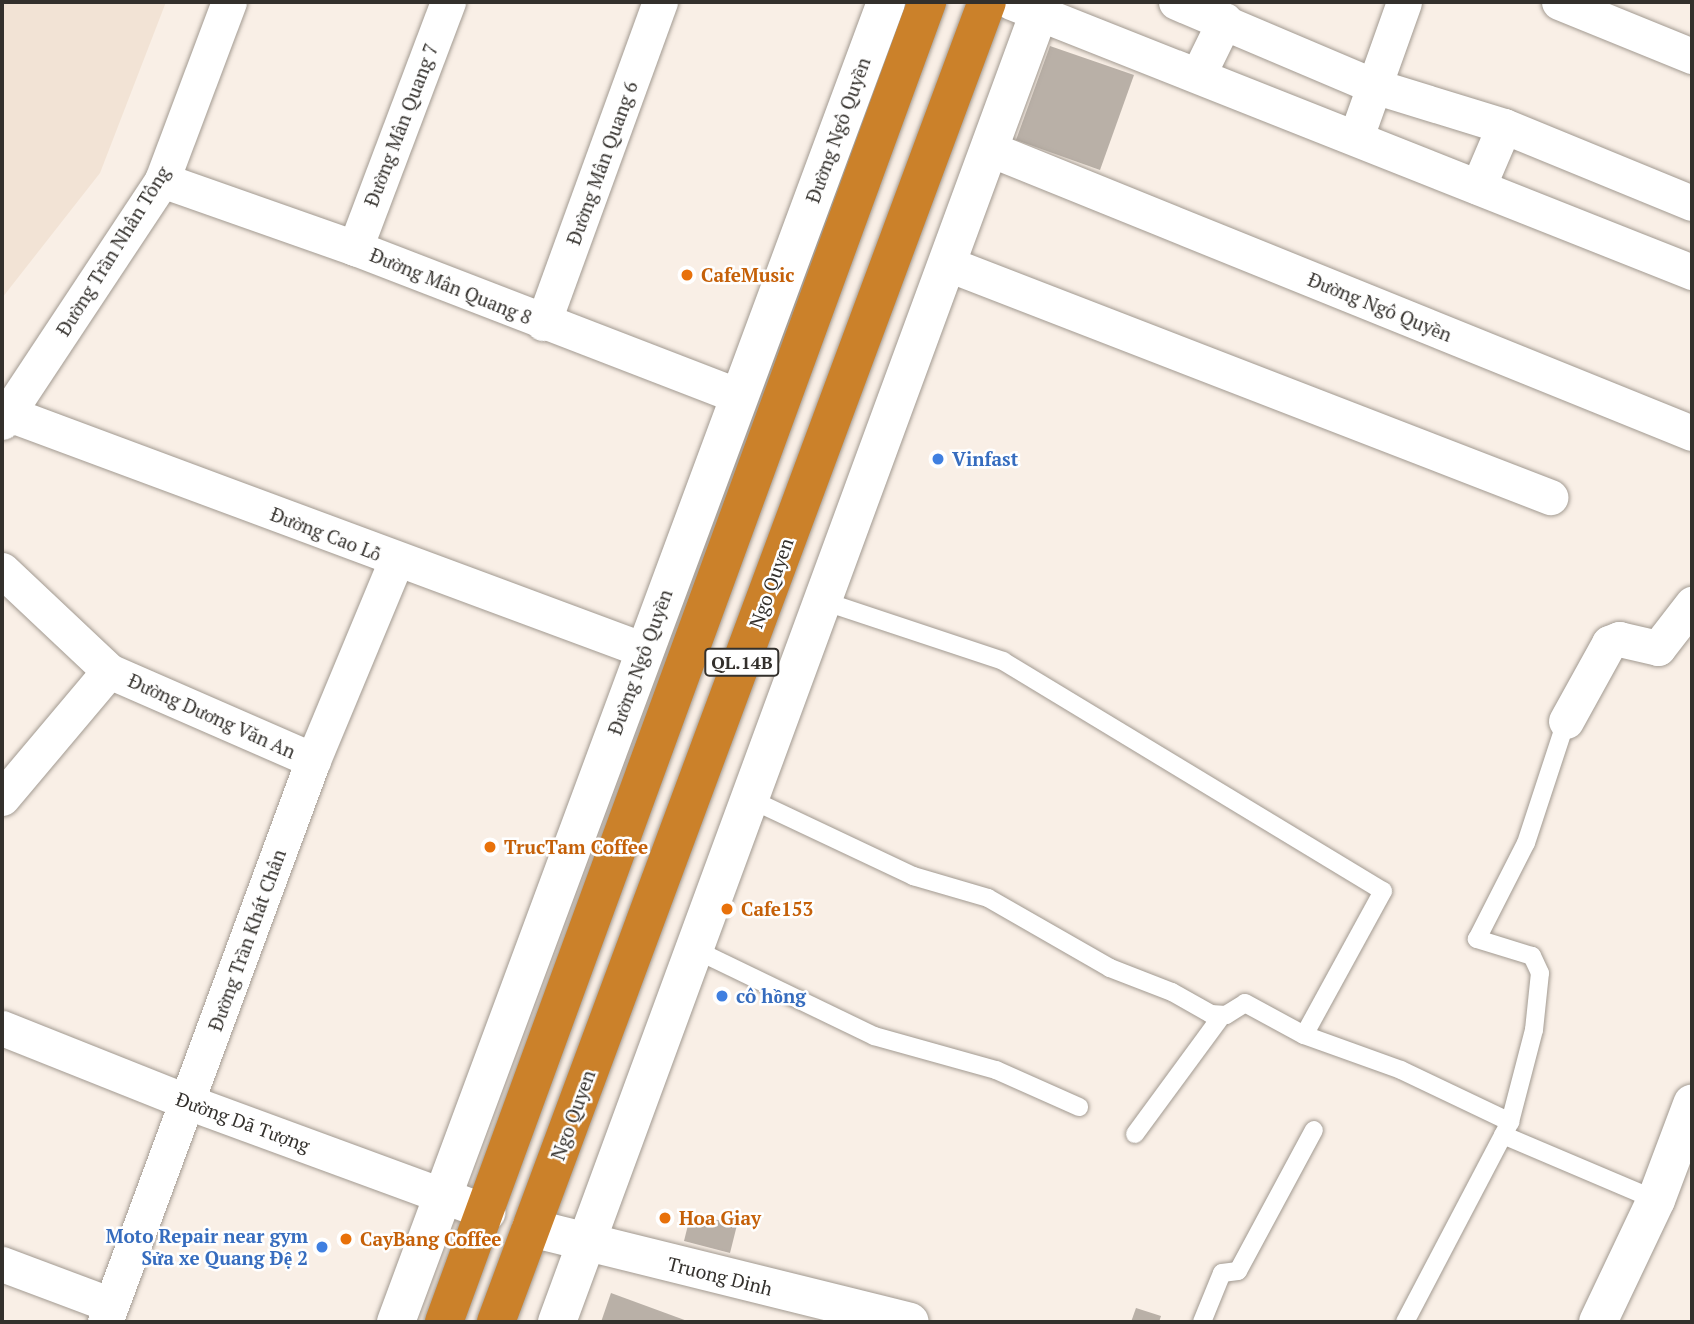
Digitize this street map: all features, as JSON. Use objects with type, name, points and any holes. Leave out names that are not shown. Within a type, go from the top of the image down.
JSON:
[{"type":"highway","name":"QL.14B","points":[[444,1322],[487,1212],[927,2]]},
{"type":"highway","name":"Ngo Quyen","points":[[496,1322],[987,2]]},
{"type":"street","name":"Đường Mân Quang 7","points":[[355,247],[448,2]]},
{"type":"street","name":"Đường Mân Quang 6","points":[[543,323],[660,2]]},
{"type":"street","name":"Đường Ngô Quyền","points":[[396,1322],[886,2]]},
{"type":"street","points":[[1175,2],[1224,20],[1374,86],[1504,125],[1692,203]]},
{"type":"street","points":[[1356,137],[1404,2]]},
{"type":"street","points":[[1559,2],[1692,56]]},
{"type":"street","name":"Đường Trần Nhân Tông","points":[[5,418],[162,180],[221,4]]},
{"type":"street","points":[[557,1322],[748,798],[990,149],[1031,5],[1198,75],[1692,272]]},
{"type":"street","points":[[1198,75],[1224,20]]},
{"type":"street","points":[[1478,187],[1504,125]]},
{"type":"street","name":"Đường Ngô Quyền","points":[[990,149],[1692,433]]},
{"type":"street","name":"Đường Mân Quang 8","points":[[162,180],[355,247],[543,323],[739,396]]},
{"type":"street","points":[[948,264],[1550,497]]},
{"type":"street","name":"Đường Cao Lỗ","points":[[5,418],[644,650]]},
{"type":"street","name":"Đường Trần Khát Chân","points":[[108,1313],[313,760],[396,561]]},
{"type":"street","points":[[2,570],[109,671]]},
{"type":"street","points":[[1566,721],[1609,643],[1619,639],[1658,648],[1692,604]]},
{"type":"street","name":"Đường Dương Văn An","points":[[2,798],[109,671],[313,760]]},
{"type":"street","name":"Đường Dã Tượng","points":[[2,1028],[188,1102],[487,1212]]},
{"type":"street","points":[[1598,1322],[1656,1200],[1692,1104]]},
{"type":"street","name":"Truong Dinh","points":[[531,1228],[910,1322]]},
{"type":"street","points":[[2,1264],[108,1313]]},
{"type":"lane","points":[[823,601],[1003,662],[1383,891],[1304,1035]]},
{"type":"lane","points":[[1405,1322],[1506,1128],[1534,1030],[1540,973],[1532,956],[1477,939],[1526,843],[1566,721]]},
{"type":"lane","points":[[748,798],[913,876],[988,898],[1110,968],[1222,1017]]},
{"type":"lane","points":[[694,949],[883,1040],[996,1070],[1079,1107]]},
{"type":"lane","points":[[1135,1134],[1222,1017],[1245,1003],[1304,1035],[1401,1070],[1506,1128],[1656,1200]]},
{"type":"lane","points":[[1202,1322],[1222,1273],[1238,1271],[1314,1130]]},
{"type":"shaded area","points":[[2,2],[166,2],[100,173],[2,298]]},
{"type":"building","points":[[1050,46],[1134,75],[1100,170],[1016,140]]},
{"type":"building","points":[[691,1213],[737,1225],[730,1253],[684,1241]]},
{"type":"building","points":[[611,1293],[690,1322],[601,1322]]},
{"type":"building","points":[[1136,1308],[1161,1316],[1159,1322],[1131,1322]]},
{"type":"place","name":"CafeMusic","points":[[687,275]]},
{"type":"place","name":"Vinfast","points":[[938,459]]},
{"type":"place","name":"TrucTam Coffee","points":[[490,847]]},
{"type":"place","name":"Cafe153","points":[[727,909]]},
{"type":"place","name":"cô hồng","points":[[722,996]]},
{"type":"place","name":"Hoa Giay","points":[[665,1218]]},
{"type":"place","name":"CayBang Coffee","points":[[346,1239]]},
{"type":"place","name":"Moto Repair near gym Sửa xe Quang Đệ 2","points":[[322,1247]]}]
